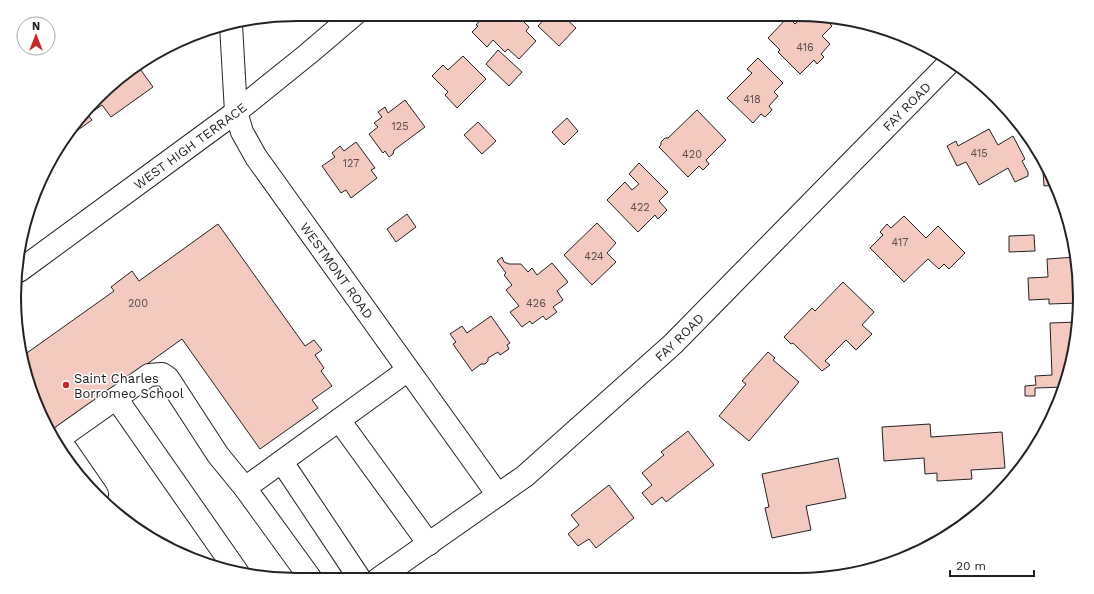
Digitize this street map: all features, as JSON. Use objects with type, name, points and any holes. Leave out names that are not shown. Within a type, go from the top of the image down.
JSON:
[{"type":"street","name":"WEST HIGH TERRACE","points":[[23,268],[236,112],[347,21]]},
{"type":"street","name":"WESTMONT ROAD","points":[[231,29],[236,112],[242,132],[256,157],[498,495]]},
{"type":"street","name":"FAY ROAD","points":[[387,573],[525,476],[673,344],[946,66]]},
{"type":"street","points":[[246,488],[408,370]]},
{"type":"street","points":[[60,438],[149,375],[162,374],[168,378],[218,454],[246,488],[307,573]]},
{"type":"street","points":[[116,398],[233,566]]},
{"type":"street","points":[[339,420],[429,544]]},
{"type":"street","points":[[282,462],[356,573]]},
{"type":"building","points":[[480,21],[523,21],[529,27],[526,31],[536,41],[519,59],[508,49],[505,52],[493,40],[487,47],[472,32],[478,26],[476,25]]},
{"type":"building","points":[[543,21],[568,21],[576,28],[559,46],[538,26]]},
{"type":"building","points":[[784,21],[792,21],[795,24],[798,21],[829,23],[832,26],[822,36],[830,44],[821,54],[824,57],[817,64],[814,60],[800,74],[778,52],[780,50],[768,38]]},
{"type":"building","points":[[498,50],[522,72],[509,86],[486,64]]},
{"type":"building","points":[[463,56],[486,79],[457,108],[445,95],[448,92],[432,76],[443,65],[448,70]]},
{"type":"building","points":[[758,58],[783,83],[774,92],[778,96],[769,106],[772,110],[765,117],[761,114],[753,123],[727,98],[752,73],[747,69]]},
{"type":"building","points":[[141,70],[153,87],[111,117],[102,105],[92,112],[115,89]]},
{"type":"building","points":[[405,100],[425,127],[394,150],[393,154],[389,157],[385,151],[383,153],[369,134],[378,127],[374,123],[382,117],[378,112],[385,107],[388,113]]},
{"type":"building","points":[[697,110],[726,140],[706,160],[709,164],[703,170],[699,166],[688,177],[659,147],[665,138],[668,138]]},
{"type":"building","points":[[89,116],[92,120],[77,131]]},
{"type":"building","points":[[567,118],[578,131],[564,145],[552,132]]},
{"type":"building","points":[[478,122],[496,141],[482,154],[464,135]]},
{"type":"building","points":[[989,129],[998,145],[1013,136],[1025,159],[1022,161],[1028,172],[1028,176],[1015,182],[1008,168],[979,185],[966,162],[957,166],[947,146],[956,141],[958,146]]},
{"type":"building","points":[[356,142],[375,168],[371,170],[377,178],[351,198],[346,190],[341,193],[322,166],[335,157],[332,153],[340,146],[344,151]]},
{"type":"building","points":[[639,163],[668,192],[659,201],[667,210],[658,219],[655,215],[638,232],[607,200],[625,182],[632,190],[639,184],[629,174]]},
{"type":"building","points":[[1043,171],[1050,186],[1044,186]]},
{"type":"building","points":[[407,214],[416,227],[396,242],[387,229]]},
{"type":"building","points":[[904,216],[926,238],[938,226],[965,253],[949,269],[944,264],[939,269],[928,259],[904,282],[870,248],[883,235],[880,232],[887,224],[891,228]]},
{"type":"building","points":[[597,223],[616,243],[607,253],[616,262],[592,285],[564,255]]},
{"type":"building","points":[[218,224],[305,346],[314,340],[322,350],[315,355],[324,368],[321,371],[332,386],[312,400],[318,408],[260,449],[182,339],[55,430],[42,403],[27,353],[114,291],[111,287],[132,271],[139,281]]},
{"type":"building","points":[[1034,235],[1035,251],[1009,252],[1009,236]]},
{"type":"building","points":[[502,257],[504,262],[509,264],[521,264],[528,272],[532,268],[537,275],[552,263],[568,282],[557,291],[563,300],[553,307],[557,312],[546,320],[543,316],[532,324],[530,321],[522,327],[510,312],[519,306],[506,290],[512,285],[504,275],[506,273],[497,261]]},
{"type":"building","points":[[1070,257],[1073,303],[1049,304],[1049,299],[1029,300],[1028,278],[1048,277],[1047,259]]},
{"type":"building","points":[[843,282],[874,312],[862,325],[872,334],[856,350],[846,340],[825,361],[830,365],[822,371],[793,343],[791,344],[784,337],[812,308],[815,311]]},
{"type":"building","points":[[491,316],[510,343],[507,345],[509,349],[500,355],[498,352],[488,358],[488,361],[485,364],[481,364],[472,371],[453,344],[456,342],[450,334],[462,326],[467,333]]},
{"type":"building","points":[[1072,322],[1068,351],[1058,386],[1058,387],[1035,388],[1035,396],[1025,396],[1025,386],[1036,385],[1035,376],[1052,375],[1050,323]]},
{"type":"building","points":[[768,352],[775,358],[773,360],[799,382],[749,441],[719,416],[746,384],[742,381]]},
{"type":"building","points":[[930,424],[931,437],[1002,432],[1005,468],[971,470],[972,479],[937,481],[937,473],[925,474],[924,458],[884,461],[882,427]]},
{"type":"building","points":[[688,431],[714,465],[666,502],[662,497],[652,505],[642,493],[652,485],[642,473],[664,455],[661,452]]},
{"type":"building","points":[[838,458],[846,498],[806,506],[811,530],[772,538],[765,508],[769,507],[762,474]]},
{"type":"building","points":[[609,485],[634,518],[596,548],[589,539],[578,546],[568,534],[579,525],[571,515]]},
{"type":"place","name":"Saint Charles Borromeo School","points":[[66,385]]}]
